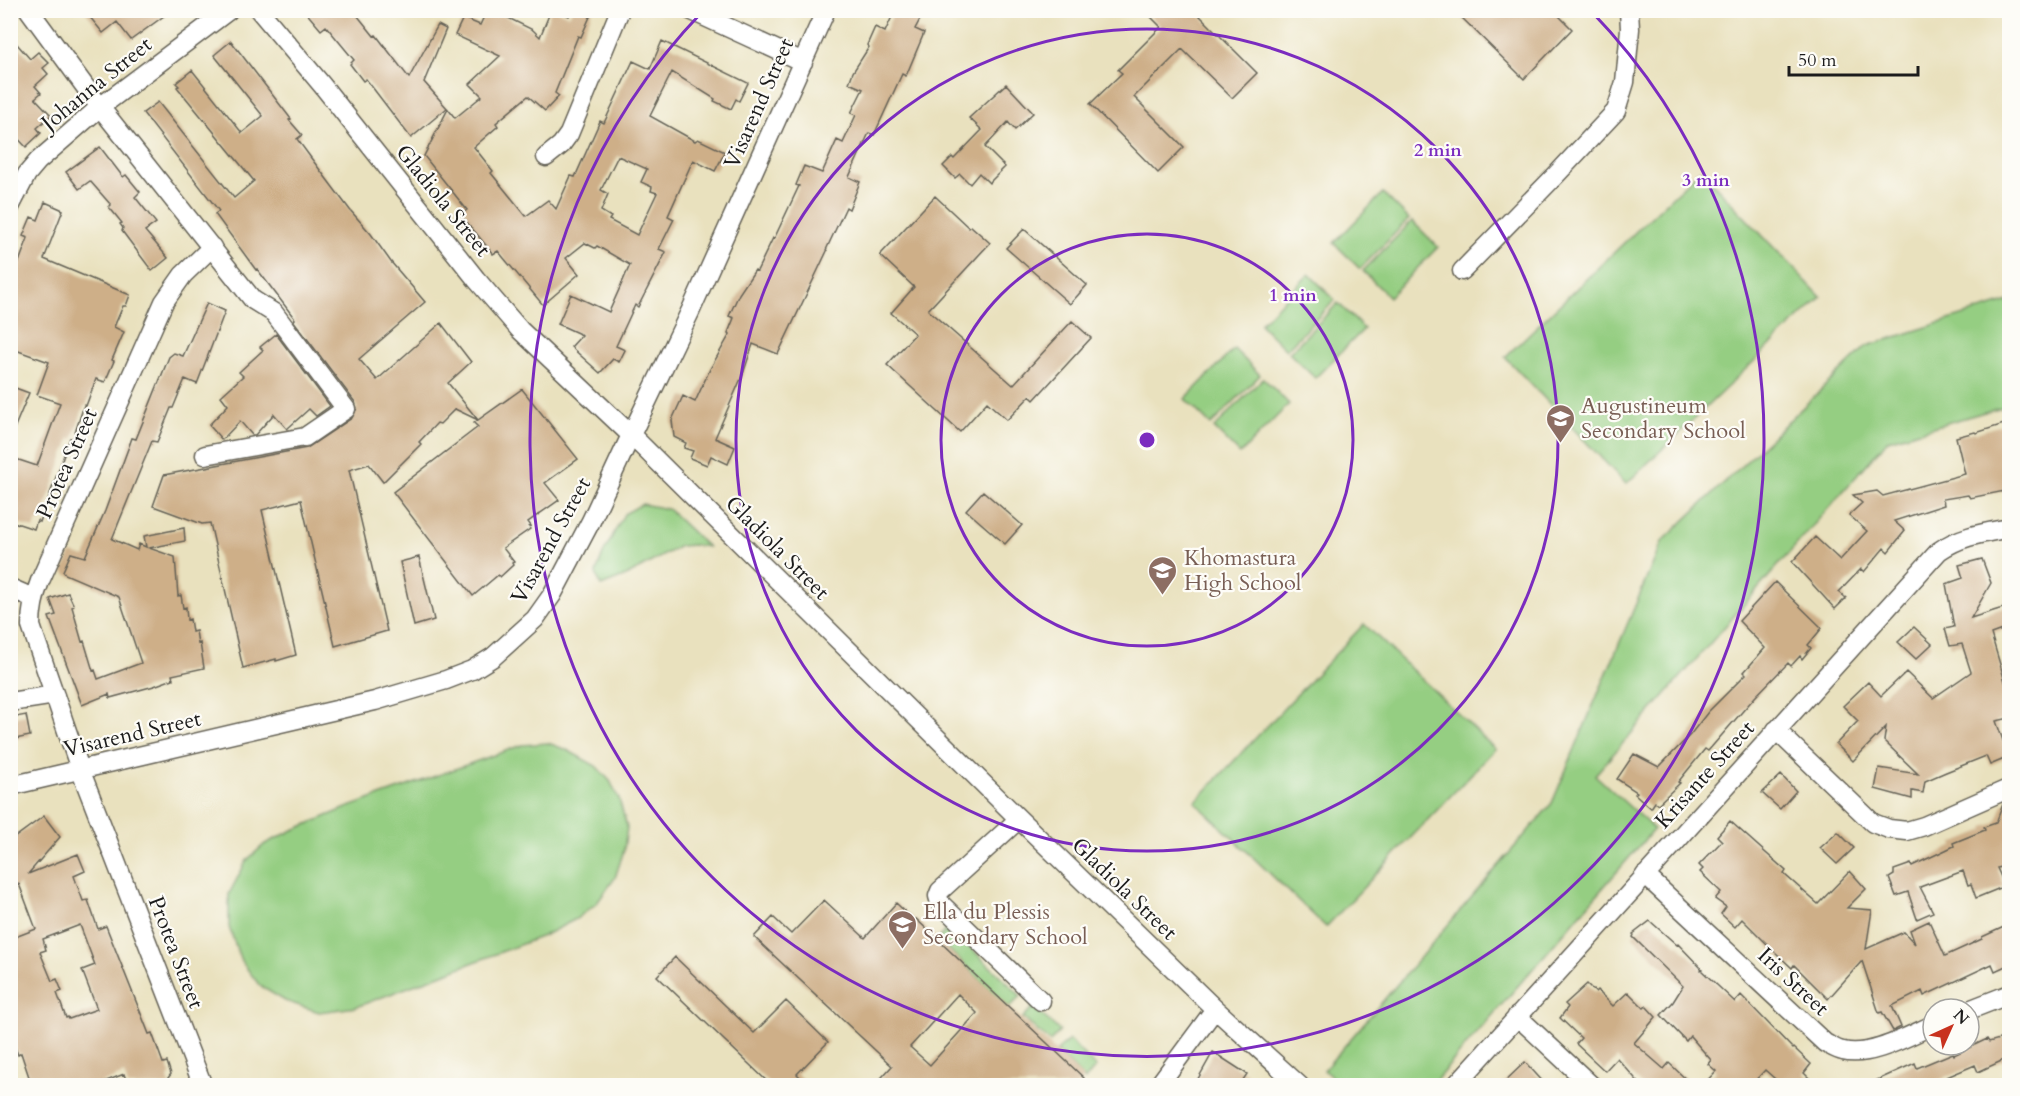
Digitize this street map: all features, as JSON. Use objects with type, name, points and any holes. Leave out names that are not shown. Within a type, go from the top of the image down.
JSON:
[{"type":"street","points":[[29,10],[100,107],[254,300],[274,314],[346,409],[305,437],[205,455]]},
{"type":"street","name":"Johanna Street","points":[[10,207],[23,181],[38,161],[100,107],[229,10]]},
{"type":"street","name":"Gladiola Street","points":[[259,10],[322,85],[476,279],[520,330],[631,435],[1019,819],[1215,1009],[1300,1086]]},
{"type":"street","points":[[546,157],[561,145],[569,134],[620,10]]},
{"type":"street","points":[[690,10],[803,62]]},
{"type":"street","name":"Visarend Street","points":[[10,786],[375,701],[446,680],[472,670],[493,657],[536,619],[552,595],[591,521],[690,312],[826,10]]},
{"type":"street","points":[[1462,271],[1616,111],[1625,82],[1630,29],[1629,10]]},
{"type":"street","name":"Protea Street","points":[[203,1086],[80,769],[31,626],[33,598],[164,302],[183,275],[212,247]]},
{"type":"street","name":"Krisante Street","points":[[1455,1086],[1939,551],[1952,542],[2010,528]]},
{"type":"street","points":[[10,588],[33,598]]},
{"type":"street","points":[[10,702],[55,696]]},
{"type":"street","points":[[1776,730],[1873,823],[1889,829],[1906,831],[1924,826],[2010,788]]},
{"type":"street","points":[[1019,819],[940,891],[938,896],[940,903],[1041,1001]]},
{"type":"street","name":"Iris Street","points":[[1645,875],[1826,1043],[1842,1051],[1858,1053],[1872,1051],[1921,1030]]},
{"type":"street","points":[[1981,1006],[2010,994]]},
{"type":"street","points":[[1158,1086],[1215,1009]]},
{"type":"street","points":[[1517,1016],[1592,1086]]},
{"type":"green space","points":[[1700,170],[1821,297],[1626,484],[1505,357]]},
{"type":"green space","points":[[1383,193],[1409,219],[1360,269],[1334,243]]},
{"type":"green space","points":[[1412,221],[1438,247],[1389,297],[1363,271]]},
{"type":"green space","points":[[1309,274],[1335,300],[1286,350],[1260,324]]},
{"type":"green space","points":[[2009,301],[2009,405],[1888,440],[1595,775],[1654,829],[1432,1085],[1340,1085],[1324,1070],[1552,803],[1662,542],[1867,346]]},
{"type":"green space","points":[[1338,303],[1364,329],[1315,378],[1289,353]]},
{"type":"green space","points":[[1234,349],[1260,375],[1211,425],[1185,399]]},
{"type":"green space","points":[[1263,378],[1289,404],[1240,454],[1214,428]]},
{"type":"green space","points":[[642,504],[668,509],[708,547],[680,546],[626,576],[601,586],[596,573],[603,554],[624,514]]},
{"type":"green space","points":[[1364,624],[1495,749],[1326,927],[1195,802]]},
{"type":"green space","points":[[548,743],[567,750],[596,766],[610,781],[619,799],[627,827],[624,850],[615,878],[597,903],[576,919],[543,936],[356,1007],[319,1012],[285,1001],[260,986],[241,961],[229,927],[229,894],[247,860],[265,844],[349,807],[522,745]]},
{"type":"green space","points":[[949,927],[1021,996],[1009,1008],[938,939]]},
{"type":"green space","points":[[1033,1007],[1060,1031],[1050,1042],[1023,1018]]},
{"type":"green space","points":[[1069,1040],[1096,1067],[1085,1080],[1057,1051]]},
{"type":"building","points":[[84,10],[172,10],[131,40],[117,22],[103,33]]},
{"type":"building","points":[[304,10],[353,10],[374,36],[376,35],[409,78],[438,25],[446,29],[424,82],[447,108],[411,138],[366,79],[363,81],[350,64],[354,60],[326,26],[321,30]]},
{"type":"building","points":[[487,10],[492,10],[533,30],[540,37],[551,10],[569,16],[572,10],[593,10],[581,37],[578,36],[555,93],[559,96],[545,111],[528,96],[496,123],[498,126],[474,147],[493,171],[491,173],[526,216],[548,200],[556,209],[571,176],[575,177],[600,121],[604,123],[633,61],[650,69],[662,41],[748,83],[739,101],[736,99],[731,109],[714,101],[715,99],[672,72],[650,116],[695,141],[698,139],[725,152],[715,171],[693,160],[668,216],[674,219],[659,249],[666,252],[638,307],[635,305],[616,346],[625,350],[619,362],[613,359],[600,373],[571,347],[582,335],[558,324],[571,294],[609,312],[630,265],[597,246],[595,248],[585,243],[566,258],[579,274],[543,305],[498,251],[493,254],[461,215],[467,210],[424,156],[448,109],[455,118],[482,96],[470,84],[500,56],[455,35],[463,18],[480,25]],"holes":[[[618,156],[647,169],[641,182],[652,187],[651,191],[657,193],[637,235],[609,220],[611,217],[601,211],[608,194],[601,190]]]},
{"type":"building","points":[[895,10],[925,10],[915,29],[924,33],[906,76],[902,74],[874,135],[869,133],[849,177],[860,182],[849,209],[846,207],[778,354],[753,344],[743,374],[715,438],[735,447],[728,464],[711,456],[707,465],[690,458],[693,451],[684,448],[686,443],[674,437],[672,420],[683,396],[695,402],[730,334],[728,333],[734,318],[729,316],[739,294],[755,270],[757,271],[774,239],[799,186],[796,185],[804,166],[822,173],[837,140],[843,143],[856,115],[851,113],[863,89],[849,83],[853,72],[869,47],[867,45],[875,27],[885,32]]},
{"type":"building","points":[[1144,10],[1194,10],[1257,73],[1232,98],[1182,49],[1134,97],[1184,147],[1158,173],[1090,104],[1122,73],[1118,70],[1161,27]]},
{"type":"building","points":[[1454,10],[1553,10],[1572,29],[1524,79]]},
{"type":"building","points":[[10,36],[30,59],[38,52],[49,63],[43,68],[48,74],[35,86],[41,93],[35,98],[51,115],[37,128],[41,133],[26,147],[10,130],[10,104],[17,98],[10,90]]},
{"type":"building","points":[[231,41],[302,135],[297,139],[311,158],[391,262],[425,302],[359,359],[377,380],[441,323],[471,362],[448,383],[478,420],[455,409],[440,424],[437,423],[419,442],[421,444],[383,482],[369,464],[349,470],[387,631],[335,646],[301,500],[262,510],[296,655],[243,668],[210,523],[202,524],[153,506],[164,475],[307,448],[352,418],[357,408],[355,402],[293,320],[295,319],[215,214],[219,211],[143,113],[158,102],[234,198],[254,181],[176,83],[192,70],[242,133],[263,116],[214,55]]},
{"type":"building","points":[[1006,84],[1033,113],[1015,130],[1008,122],[985,147],[1005,167],[989,183],[979,173],[970,184],[960,174],[955,178],[943,166],[952,157],[954,159],[982,130],[969,118]]},
{"type":"building","points":[[100,147],[123,177],[126,175],[140,192],[135,197],[156,223],[145,231],[168,258],[152,271],[122,231],[120,224],[122,223],[109,207],[111,205],[90,181],[79,189],[66,172]]},
{"type":"building","points":[[935,196],[969,228],[971,226],[990,243],[928,310],[1013,385],[1072,321],[1091,338],[1034,400],[1030,396],[1007,420],[987,402],[960,432],[887,365],[915,334],[891,313],[914,287],[880,255]]},
{"type":"building","points":[[45,202],[63,210],[44,259],[130,295],[114,327],[124,332],[112,360],[114,361],[105,382],[96,379],[86,406],[84,405],[73,439],[70,438],[40,522],[37,520],[34,529],[10,521],[10,457],[37,466],[60,403],[37,395],[49,362],[10,348],[10,286],[28,238],[23,236],[31,217],[38,220]]},
{"type":"building","points":[[1024,229],[1087,285],[1070,304],[1006,248]]},
{"type":"building","points":[[207,303],[225,311],[197,384],[185,379],[157,442],[152,441],[112,539],[137,550],[139,544],[146,547],[144,536],[184,528],[185,541],[149,548],[175,557],[178,596],[181,595],[183,608],[186,607],[187,620],[190,619],[192,632],[196,631],[204,668],[172,675],[173,679],[154,686],[110,698],[109,694],[82,705],[49,617],[56,615],[50,599],[68,593],[74,606],[72,607],[82,642],[84,641],[93,671],[95,670],[98,679],[141,663],[119,597],[65,574],[63,571],[71,553],[85,557],[132,438],[136,439],[169,357],[174,353],[183,356]]},
{"type":"building","points":[[276,334],[330,406],[316,416],[309,409],[287,429],[274,414],[255,435],[252,435],[240,421],[222,440],[209,425],[228,405],[221,396],[243,376],[239,372],[263,350],[260,347]]},
{"type":"building","points":[[10,386],[29,393],[11,436],[10,436]]},
{"type":"building","points":[[522,389],[578,459],[545,483],[559,500],[528,522],[530,529],[503,548],[514,562],[513,565],[473,596],[393,492],[478,427],[474,423]]},
{"type":"building","points":[[2010,422],[2010,490],[1970,498],[1968,495],[1943,499],[1944,505],[1894,521],[1905,531],[1888,552],[1884,548],[1864,572],[1861,569],[1839,592],[1846,598],[1835,609],[1792,562],[1815,537],[1840,560],[1867,531],[1849,515],[1862,503],[1853,495],[1877,491],[1883,496],[1965,474],[1956,437]]},
{"type":"building","points":[[983,491],[1022,525],[1005,544],[966,510]]},
{"type":"building","points":[[419,557],[434,620],[414,626],[400,562]]},
{"type":"building","points":[[1982,559],[1991,583],[1971,618],[2006,607],[2010,627],[1991,634],[2007,688],[2010,687],[2010,718],[1996,721],[2009,757],[1990,765],[1986,756],[1925,781],[1923,793],[1912,791],[1912,799],[1875,789],[1879,768],[1918,774],[1884,741],[1886,727],[1853,761],[1836,744],[1858,721],[1843,706],[1868,682],[1881,696],[1906,672],[1933,698],[1971,672],[1962,644],[1950,646],[1945,629],[1954,627],[1946,584],[1963,578],[1959,565]]},
{"type":"building","points":[[1775,582],[1822,628],[1808,645],[1811,648],[1802,659],[1800,656],[1791,666],[1788,663],[1708,751],[1705,749],[1678,782],[1680,783],[1658,804],[1655,802],[1651,808],[1635,794],[1637,792],[1617,779],[1634,754],[1659,767],[1746,674],[1744,672],[1765,648],[1739,621]]},
{"type":"building","points":[[1914,627],[1932,644],[1916,659],[1898,642]]},
{"type":"building","points":[[26,715],[30,736],[10,740],[10,718]]},
{"type":"building","points":[[1781,775],[1796,791],[1780,809],[1762,793]]},
{"type":"building","points":[[2010,801],[2010,865],[1997,868],[2005,886],[1976,898],[1963,871],[1920,887],[1933,912],[1917,919],[1908,892],[1896,896],[1889,878],[1894,875],[1894,870],[1911,864],[1912,866],[1954,846],[1953,843],[1985,830],[1984,827],[1996,823],[2003,804]]},
{"type":"building","points":[[44,816],[60,837],[28,874],[78,854],[85,871],[74,876],[83,901],[88,900],[98,929],[106,926],[149,1034],[152,1033],[163,1063],[167,1062],[171,1074],[168,1078],[170,1086],[128,1086],[124,1074],[94,1086],[32,1086],[21,1053],[18,1055],[10,1034],[10,939],[36,929],[19,884],[10,894],[10,841]],"holes":[[[80,925],[95,965],[82,970],[97,1009],[66,1018],[57,993],[62,991],[57,979],[52,981],[40,952],[46,950],[43,939]]]},
{"type":"building","points":[[1730,821],[1786,871],[1784,874],[1818,904],[1850,871],[1866,889],[1847,908],[1872,910],[1866,949],[1904,932],[1915,944],[1910,930],[1929,921],[1945,956],[2006,926],[2010,933],[2010,964],[1995,971],[1992,964],[1924,996],[1922,991],[1892,1006],[1901,1027],[1893,1031],[1882,1012],[1879,1013],[1862,961],[1828,999],[1794,965],[1792,968],[1742,919],[1735,927],[1721,914],[1726,907],[1715,899],[1721,892],[1700,872],[1703,869],[1699,865],[1722,841],[1717,836]]},
{"type":"building","points":[[1838,832],[1854,848],[1837,864],[1820,848]]},
{"type":"building","points":[[824,900],[865,938],[896,903],[914,920],[916,919],[1084,1078],[1077,1086],[874,1086],[892,1066],[754,937],[773,917],[791,934]],"holes":[[[958,994],[977,1013],[930,1065],[910,1047]]]},
{"type":"building","points":[[1650,921],[1678,944],[1701,970],[1735,1002],[1741,995],[1793,1049],[1811,1064],[1804,1073],[1817,1086],[1783,1086],[1765,1070],[1750,1086],[1702,1086],[1716,1071],[1708,1064],[1711,1060],[1690,1036],[1686,1041],[1661,1015],[1683,986],[1633,937],[1633,934]]},
{"type":"building","points":[[675,957],[754,1033],[786,1001],[828,1042],[797,1074],[809,1086],[772,1086],[657,976]]},
{"type":"building","points":[[1587,984],[1595,992],[1597,990],[1613,1006],[1628,992],[1644,1008],[1646,1006],[1656,1017],[1634,1043],[1664,1069],[1669,1063],[1693,1086],[1642,1086],[1617,1058],[1605,1071],[1576,1044],[1581,1038],[1560,1018],[1568,1007],[1565,1004]]},
{"type":"building","points":[[2010,1036],[2010,1057],[1978,1072],[1975,1065],[1926,1086],[1864,1086],[1915,1063],[1917,1068],[1943,1057],[1981,1057],[1981,1042],[1987,1039],[1989,1042]]},
{"type":"building","points":[[1213,1052],[1247,1074],[1239,1086],[1194,1086]]},
{"type":"building","points":[[1525,1062],[1547,1086],[1500,1086]]},
{"type":"place","name":"Augustineum Secondary School","points":[[1560,444]]},
{"type":"place","name":"Khomastura High School","points":[[1163,596]]},
{"type":"place","name":"Ella du Plessis Secondary School","points":[[902,950]]}]
